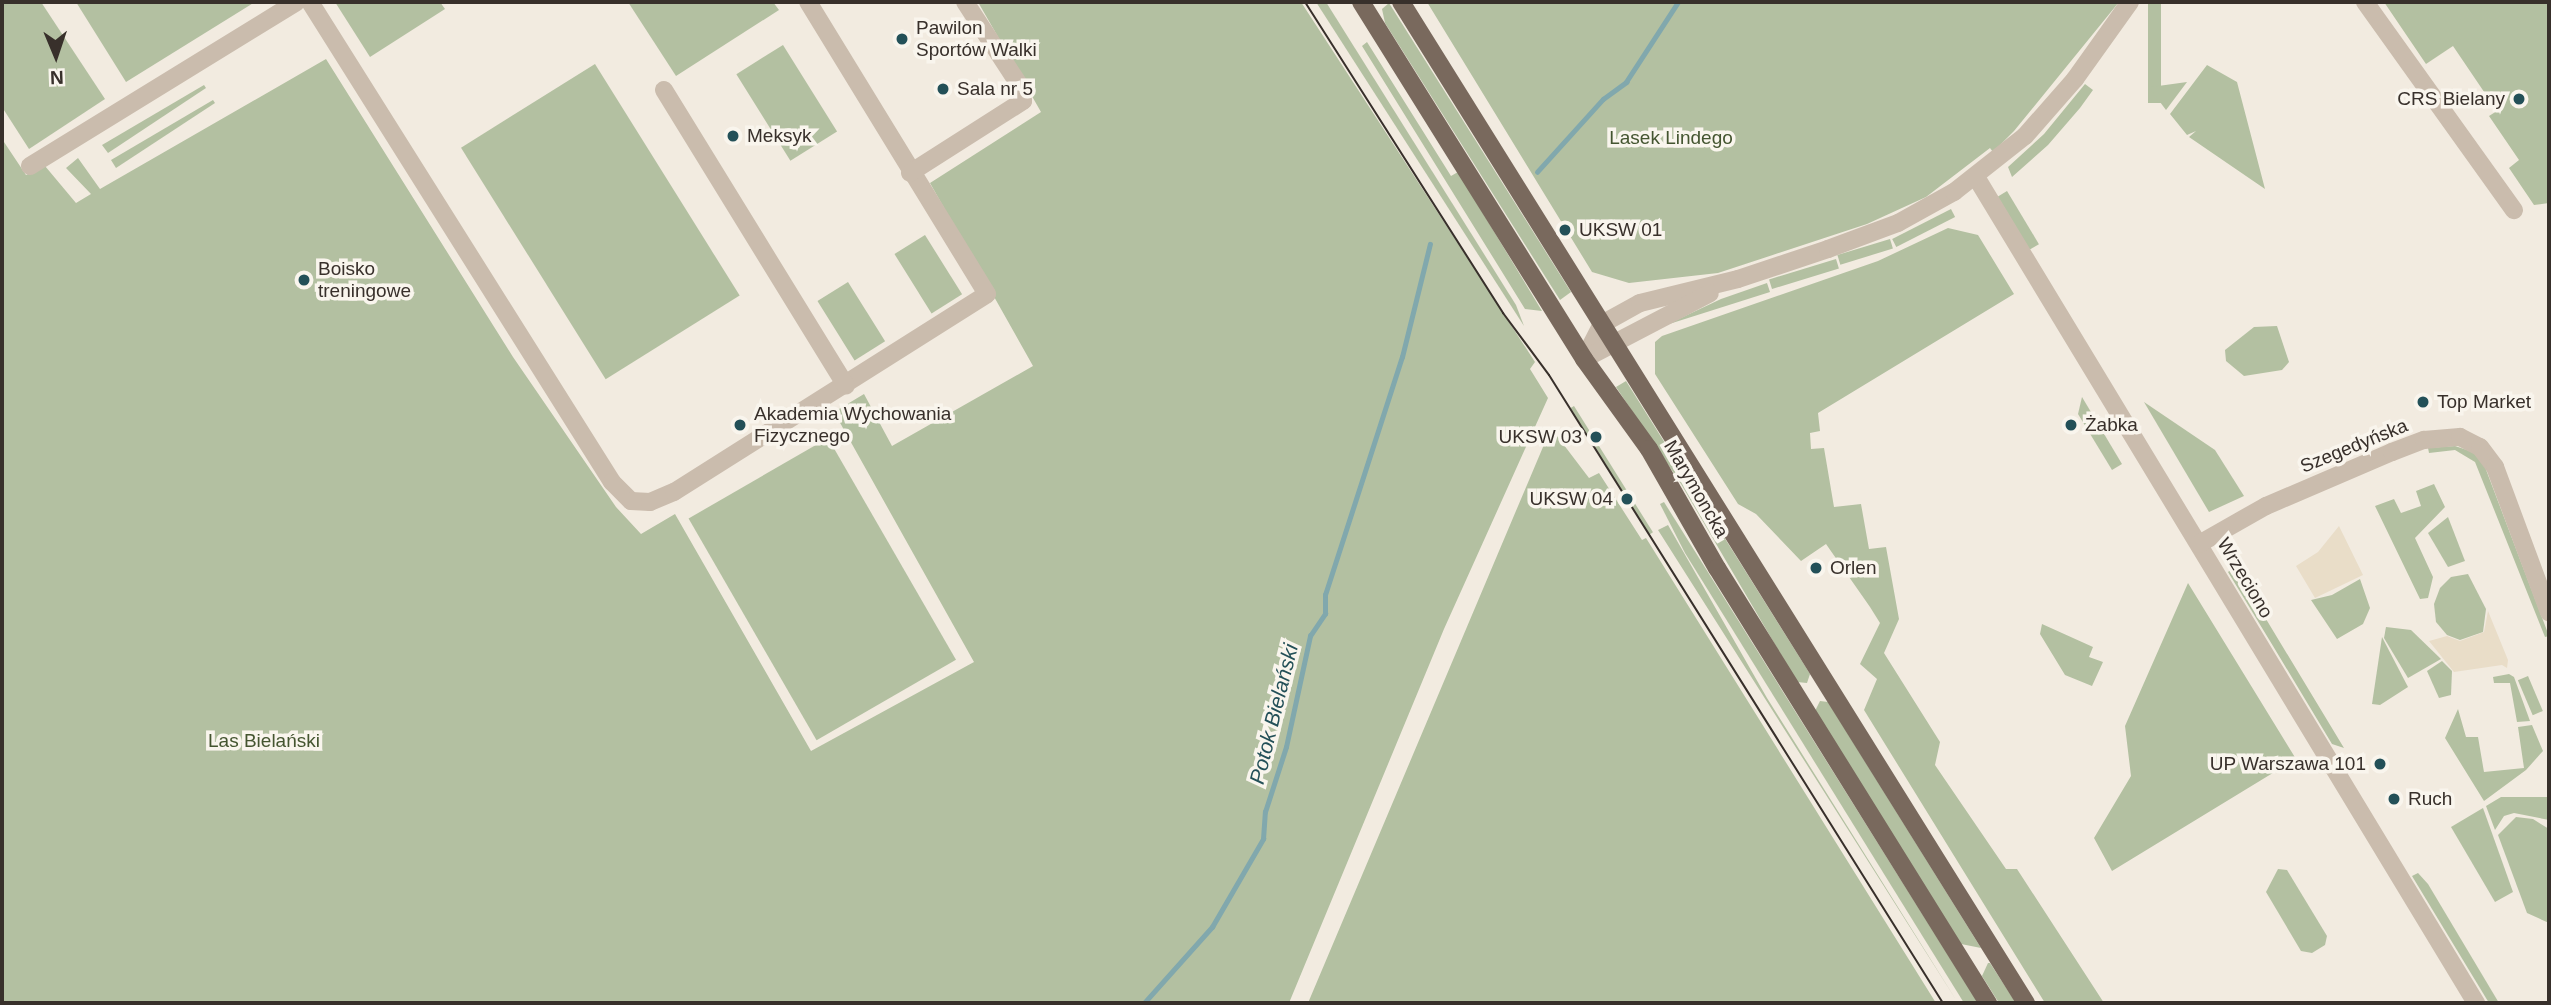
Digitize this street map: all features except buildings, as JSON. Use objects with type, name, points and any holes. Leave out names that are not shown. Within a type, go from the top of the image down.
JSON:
[{"type":"main road","name":"Marymoncka","points":[[1361,2],[1584,359],[1655,459],[1800,701],[1988,1003]]},
{"type":"main road","name":"Marymoncka","points":[[1401,2],[2026,1003]]},
{"type":"main road","points":[[1800,701],[1827,685]]},
{"type":"main road","points":[[1965,967],[1993,950]]},
{"type":"street","points":[[30,166],[297,2]]},
{"type":"street","points":[[310,2],[603,468],[631,501],[663,499],[846,386],[986,294],[808,2]]},
{"type":"street","points":[[910,173],[1023,101],[1020,86],[965,2]]},
{"type":"street","points":[[1584,359],[1602,324],[1640,303],[1738,279],[1898,223],[1976,177],[2033,128],[2130,2]]},
{"type":"street","points":[[2365,2],[2514,210]]},
{"type":"street","points":[[664,90],[846,386]]},
{"type":"street","name":"Wrzeciono","points":[[1976,177],[2476,1003]]},
{"type":"street","points":[[1584,359],[1738,279]]},
{"type":"street","name":"Szegedyńska","points":[[2199,544],[2266,506],[2392,452],[2447,435],[2470,440],[2487,454],[2549,612]]},
{"type":"green space","points":[[2,2],[41,2],[105,99],[29,149],[2,107]]},
{"type":"green space","points":[[76,2],[255,2],[126,82]]},
{"type":"green space","points":[[335,2],[440,2],[445,9],[370,57]]},
{"type":"green space","points":[[628,2],[773,2],[779,10],[676,76]]},
{"type":"green space","name":"Las Bielański","points":[[978,2],[1301,2],[1535,362],[1530,369],[1548,398],[1444,629],[1289,1003],[2,1003],[2,139],[26,175],[45,166],[76,203],[91,194],[66,168],[78,158],[100,189],[326,59],[513,357],[616,507],[641,534],[675,514],[811,751],[974,662],[834,412],[864,394],[892,446],[1033,366],[930,183],[1041,112]]},
{"type":"green space","points":[[1316,2],[1326,2],[1516,305],[1524,326]]},
{"type":"green space","name":"Lasek Lindego","points":[[1427,2],[2119,2],[2014,131],[1993,152],[1990,148],[1926,197],[1867,224],[1718,273],[1629,283],[1592,272]]},
{"type":"green space","points":[[2148,2],[2161,2],[2161,103],[2148,103]]},
{"type":"green space","name":"CRS Bielany","points":[[2384,2],[2549,2],[2549,203],[2534,205],[2509,168],[2519,160],[2489,116],[2497,111],[2453,46],[2426,64]]},
{"type":"green space","points":[[1389,3],[1571,292],[1560,300],[1385,23],[1382,9]]},
{"type":"green space","points":[[1367,42],[1451,176],[1458,172],[1542,311],[1525,309],[1362,46]]},
{"type":"green space","points":[[783,45],[837,132],[790,161],[736,74]]},
{"type":"green space","points":[[595,64],[740,296],[606,379],[461,148]]},
{"type":"green space","points":[[2207,65],[2237,82],[2265,189],[2189,137],[2196,131],[2187,135],[2170,114]]},
{"type":"green space","points":[[2187,82],[2166,110],[2151,90],[2151,87]]},
{"type":"green space","points":[[2085,84],[2093,90],[2080,108],[2048,145],[2012,177],[2008,167],[2044,134]]},
{"type":"green space","points":[[204,85],[206,88],[108,153],[102,145]]},
{"type":"green space","points":[[213,100],[215,103],[116,168],[111,160]]},
{"type":"green space","points":[[2007,191],[2039,244],[2030,250],[1998,197]]},
{"type":"green space","points":[[1951,209],[1955,217],[1896,247],[1892,239]]},
{"type":"green space","points":[[1948,228],[1978,235],[2014,294],[1818,413],[1820,431],[1810,433],[1811,449],[1824,448],[1834,507],[1861,504],[1869,549],[1886,547],[1899,619],[1884,653],[1940,742],[1935,765],[2006,869],[2017,869],[2104,1003],[2045,1003],[1864,710],[1877,679],[1860,664],[1880,623],[1826,544],[1801,561],[1756,514],[1738,504],[1655,374],[1655,342],[1662,336],[1878,261]]},
{"type":"green space","points":[[925,235],[962,294],[932,313],[894,254]]},
{"type":"green space","points":[[1890,239],[1893,249],[1840,265],[1837,255]]},
{"type":"green space","points":[[1836,259],[1839,269],[1772,289],[1769,279]]},
{"type":"green space","points":[[848,282],[885,341],[855,360],[817,301]]},
{"type":"green space","points":[[1767,283],[1770,292],[1666,325],[1721,299]]},
{"type":"green space","points":[[2277,326],[2289,362],[2282,370],[2244,376],[2226,361],[2225,350],[2254,327]]},
{"type":"green space","points":[[1626,381],[1810,674],[1807,683],[1797,682],[1681,484],[1616,387]]},
{"type":"green space","points":[[2082,397],[2122,464],[2112,470],[2078,414]]},
{"type":"green space","points":[[2144,402],[2215,450],[2244,496],[2209,512]]},
{"type":"green space","points":[[1574,406],[1653,532],[1650,534],[1571,408]]},
{"type":"green space","points":[[1551,428],[1589,478],[1599,473],[1642,540],[1646,538],[1936,1003],[1308,1003]]},
{"type":"green space","points":[[828,438],[956,660],[817,740],[689,518]]},
{"type":"green space","points":[[2455,446],[2473,452],[2485,467],[2549,636],[2545,637],[2475,462],[2455,450],[2429,453],[2428,448]]},
{"type":"green space","points":[[2434,484],[2445,507],[2415,538],[2433,577],[2428,598],[2420,599],[2375,506],[2394,499],[2401,513],[2421,506],[2416,491]]},
{"type":"green space","points":[[1664,502],[1978,1003],[1964,1003],[1685,553],[1660,504]]},
{"type":"green space","points":[[2448,517],[2465,561],[2448,567],[2428,533]]},
{"type":"green space","points":[[1668,525],[1767,698],[1958,1003],[1658,530]]},
{"type":"green space","points":[[2234,567],[2344,748],[2332,744],[2228,572]]},
{"type":"green space","points":[[2468,574],[2486,609],[2483,632],[2460,640],[2447,635],[2436,622],[2434,604],[2440,588],[2451,577]]},
{"type":"green space","points":[[2360,579],[2370,608],[2363,624],[2337,639],[2311,600],[2332,595]]},
{"type":"green space","points":[[2188,583],[2296,759],[2112,871],[2094,838],[2131,776],[2125,726]]},
{"type":"green space","points":[[2042,624],[2093,647],[2089,657],[2103,662],[2092,686],[2065,675],[2040,634]]},
{"type":"green space","points":[[2386,627],[2411,630],[2441,659],[2408,678],[2384,638]]},
{"type":"green space","points":[[2382,637],[2408,687],[2380,705],[2372,704]]},
{"type":"green space","points":[[2442,661],[2452,671],[2451,695],[2439,698],[2427,671]]},
{"type":"green space","points":[[2509,674],[2514,677],[2530,721],[2517,722],[2510,683],[2494,683],[2493,677]]},
{"type":"green space","points":[[2528,676],[2543,711],[2533,715],[2518,680]]},
{"type":"green space","points":[[1820,701],[1828,702],[1981,948],[1961,944],[1815,711]]},
{"type":"green space","points":[[2458,709],[2466,737],[2478,737],[2484,772],[2524,768],[2518,727],[2532,725],[2543,751],[2526,770],[2484,801],[2445,738]]},
{"type":"green space","points":[[2501,797],[2549,797],[2549,820],[2514,813],[2504,816],[2495,830],[2486,806]]},
{"type":"green space","points":[[2483,808],[2513,892],[2495,902],[2451,827]]},
{"type":"green space","points":[[2516,817],[2533,819],[2549,829],[2549,923],[2527,913],[2498,835]]},
{"type":"green space","points":[[2278,869],[2287,870],[2327,936],[2325,945],[2312,953],[2301,951],[2266,892]]},
{"type":"green space","points":[[2418,873],[2428,884],[2499,1003],[2489,1003],[2412,876]]},
{"type":"green space","points":[[1988,963],[2016,1003],[1999,1003],[1982,976]]},
{"type":"shaded area","points":[[2339,526],[2363,575],[2315,598],[2296,566],[2318,552]]},
{"type":"shaded area","points":[[2488,611],[2508,660],[2507,668],[2502,665],[2454,672],[2429,641],[2447,636],[2460,641],[2484,632]]},
{"type":"waterway","name":"Potok Bielański","points":[[1537,172],[1603,99],[1626,82],[1678,2]]},
{"type":"waterway","name":"Potok Bielański","points":[[1144,1003],[1212,927],[1263,839],[1265,812],[1286,747],[1310,636],[1325,614],[1325,595],[1402,357],[1430,244]]},
{"type":"tram line","points":[[1305,2],[1503,313],[1549,375],[1943,1003]]},
{"type":"place","name":"Pawilon Sportów Walki","points":[[902,39]]},
{"type":"place","name":"Sala nr 5","points":[[943,89]]},
{"type":"place","name":"CRS Bielany","points":[[2519,99]]},
{"type":"place","name":"Meksyk","points":[[733,136]]},
{"type":"place","name":"UKSW 01","points":[[1565,230]]},
{"type":"place","name":"Boisko treningowe","points":[[304,280]]},
{"type":"place","name":"Top Market","points":[[2423,402]]},
{"type":"place","name":"Akademia Wychowania Fizycznego","points":[[740,425]]},
{"type":"place","name":"Żabka","points":[[2071,425]]},
{"type":"place","name":"UKSW 03","points":[[1596,437]]},
{"type":"place","name":"UKSW 04","points":[[1627,499]]},
{"type":"place","name":"Orlen","points":[[1816,568]]},
{"type":"place","name":"UP Warszawa 101","points":[[2380,764]]},
{"type":"place","name":"Ruch","points":[[2394,799]]}]
